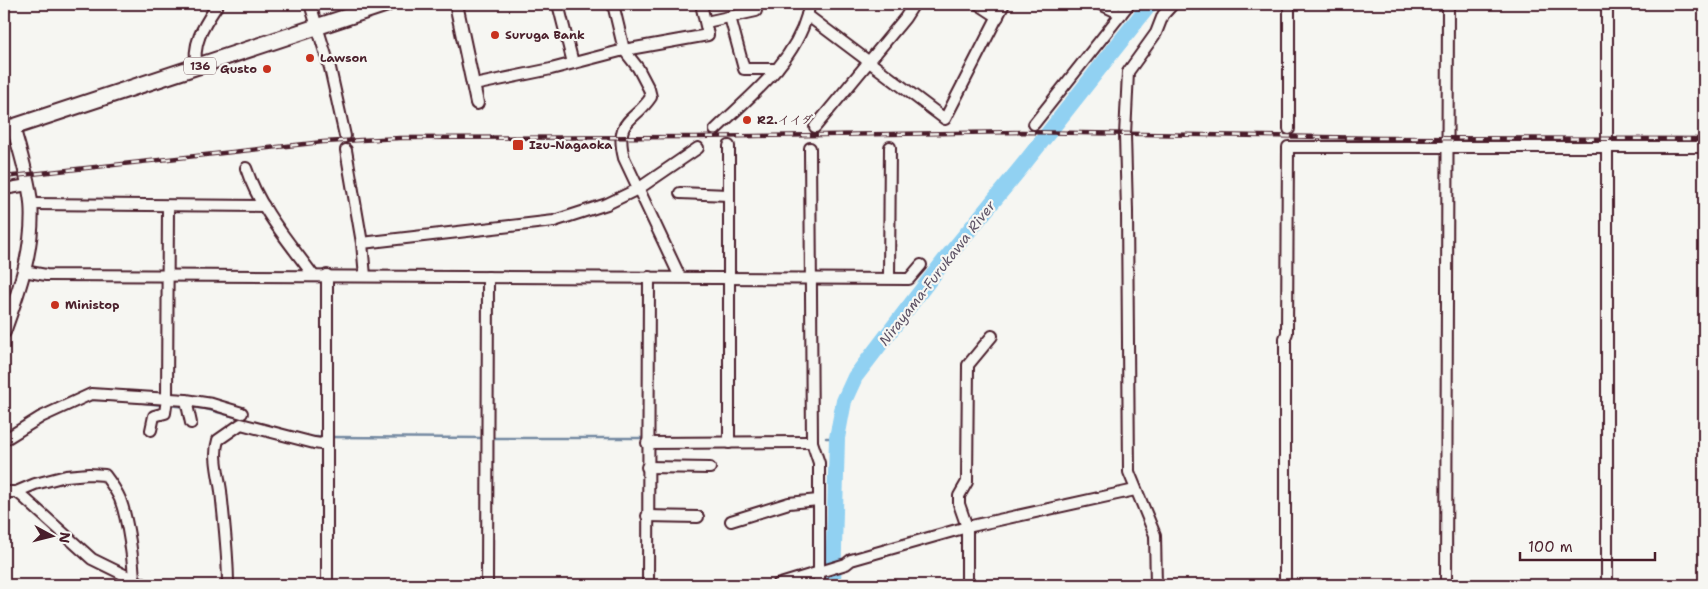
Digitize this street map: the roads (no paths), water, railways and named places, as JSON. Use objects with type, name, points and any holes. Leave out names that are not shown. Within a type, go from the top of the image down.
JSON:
[{"type":"highway","name":"136","points":[[8,129],[386,4]]},
{"type":"main road","points":[[456,4],[477,103]]},
{"type":"main road","points":[[4,332],[24,271],[29,242],[31,204],[28,185],[8,129]]},
{"type":"street","points":[[197,68],[195,60],[197,41],[218,4]]},
{"type":"street","points":[[310,4],[334,81],[346,136]]},
{"type":"street","points":[[558,4],[573,64]]},
{"type":"street","points":[[613,4],[624,50],[638,68],[650,89],[651,97],[623,126],[622,149],[624,158],[680,277]]},
{"type":"street","points":[[474,85],[573,64],[624,50],[708,35],[701,4]]},
{"type":"street","points":[[715,130],[777,69],[798,39],[810,4]]},
{"type":"street","points":[[815,127],[905,18],[914,4]]},
{"type":"street","points":[[978,4],[998,17]]},
{"type":"street","points":[[807,15],[945,120],[1004,4]]},
{"type":"street","points":[[1102,4],[1121,14]]},
{"type":"street","points":[[1034,124],[1129,4]]},
{"type":"street","points":[[1156,585],[1155,535],[1129,472],[1125,134],[1128,72],[1156,33],[1164,16],[1173,4]]},
{"type":"street","points":[[1289,4],[1289,129]]},
{"type":"street","points":[[1446,585],[1448,4]]},
{"type":"street","points":[[1607,4],[1607,585]]},
{"type":"street","points":[[706,22],[756,11]]},
{"type":"street","points":[[730,17],[744,69],[777,69]]},
{"type":"street","points":[[729,146],[729,443]]},
{"type":"street","points":[[889,278],[890,147]]},
{"type":"street","points":[[1285,585],[1285,338],[1287,333],[1288,147],[1704,148]]},
{"type":"street","points":[[362,244],[554,221],[607,204],[638,189],[698,148]]},
{"type":"street","points":[[810,148],[809,277],[812,442],[819,463],[818,500],[821,571],[819,585]]},
{"type":"street","points":[[346,150],[362,244],[365,276]]},
{"type":"street","points":[[246,168],[264,206],[313,275]]},
{"type":"street","points":[[4,189],[28,185]]},
{"type":"street","points":[[680,193],[728,195]]},
{"type":"street","points":[[31,204],[264,206]]},
{"type":"street","points":[[151,430],[154,416],[165,413],[166,402],[168,206]]},
{"type":"street","points":[[24,271],[46,275],[809,277],[909,279],[921,265]]},
{"type":"street","points":[[326,585],[328,275]]},
{"type":"street","points":[[487,585],[488,276]]},
{"type":"street","points":[[648,585],[649,278]]},
{"type":"street","points":[[967,585],[967,527],[959,496],[967,482],[968,365],[992,336]]},
{"type":"street","points":[[4,440],[41,417],[88,394],[187,404],[212,404],[242,413]]},
{"type":"street","points":[[187,404],[190,423]]},
{"type":"street","points":[[226,585],[227,549],[217,460],[216,444],[218,440],[241,424],[314,444],[321,444],[327,439]]},
{"type":"street","points":[[647,443],[812,442]]},
{"type":"street","points":[[647,467],[710,468]]},
{"type":"street","points":[[4,492],[16,492],[36,484],[66,476],[105,475],[121,500],[134,583]]},
{"type":"street","points":[[776,585],[846,564],[851,560],[967,527],[1135,490]]},
{"type":"street","points":[[16,492],[92,560],[134,583],[145,585]]},
{"type":"street","points":[[731,521],[789,503],[818,500]]},
{"type":"street","points":[[647,516],[698,517]]},
{"type":"waterway","name":"Nirayama-Furukawa River","points":[[833,585],[837,438],[844,401],[855,377],[944,261],[1023,165],[1150,4]]},
{"type":"waterway","points":[[88,400],[105,400]]},
{"type":"waterway","points":[[126,401],[162,405]]},
{"type":"waterway","points":[[168,405],[185,407]]},
{"type":"waterway","points":[[190,407],[206,409],[265,425]]},
{"type":"waterway","points":[[37,425],[47,419]]},
{"type":"waterway","points":[[309,437],[323,437]]},
{"type":"waterway","points":[[329,437],[486,438]]},
{"type":"waterway","points":[[491,438],[646,438]]},
{"type":"waterway","points":[[651,438],[698,438]]},
{"type":"waterway","points":[[826,438],[837,438]]},
{"type":"railway","points":[[4,177],[323,142],[400,138],[696,137],[1021,132],[1379,138],[1704,139]]},
{"type":"place","name":"Suruga Bank","points":[[495,35]]},
{"type":"place","name":"Lawson","points":[[310,58]]},
{"type":"place","name":"Gusto","points":[[267,69]]},
{"type":"place","name":"R2.イイダ","points":[[747,120]]},
{"type":"place","name":"Izu-Nagaoka","points":[[518,145]]},
{"type":"place","name":"Ministop","points":[[55,305]]}]
